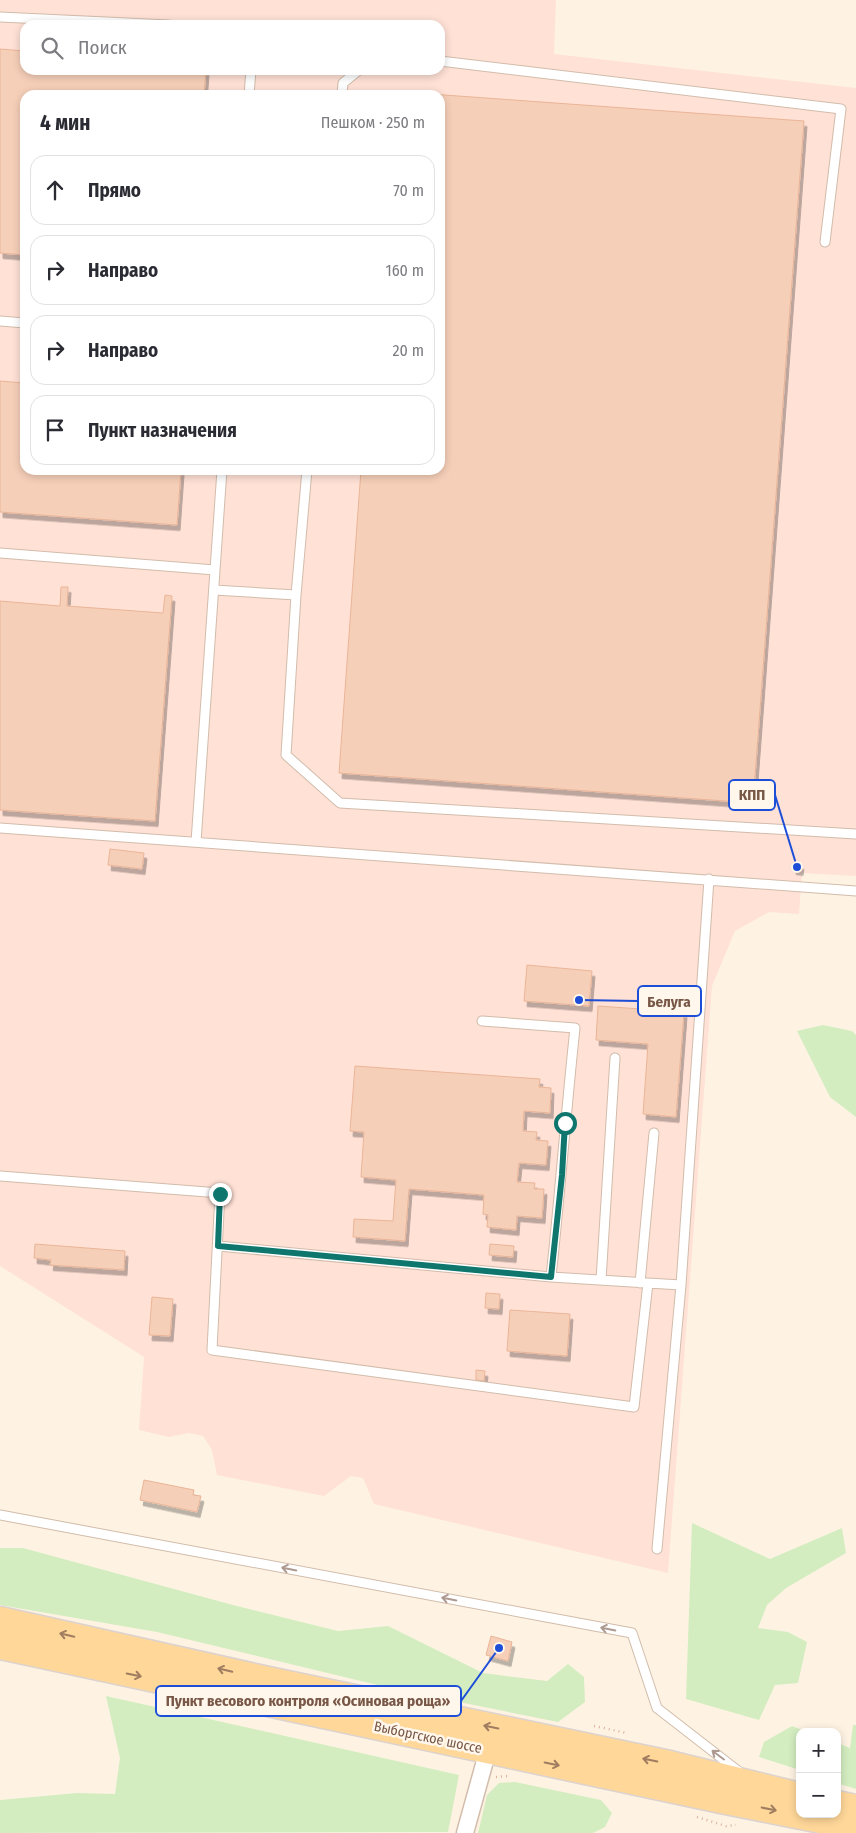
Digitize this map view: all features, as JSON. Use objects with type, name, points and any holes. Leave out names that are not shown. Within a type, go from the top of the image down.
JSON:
[{"type":"main road","name":"Выборгское шоссе","points":[[0,1620],[273,1681],[670,1764],[796,1795]]},
{"type":"main road","name":"Выборгское шоссе","points":[[0,1646],[856,1827]]},
{"type":"main road","points":[[0,1661],[86,1665]]},
{"type":"main road","points":[[841,1805],[856,1808]]},
{"type":"street","points":[[465,1833],[488,1750]]},
{"type":"lane","points":[[0,17],[63,20]]},
{"type":"lane","points":[[445,62],[841,109],[825,242]]},
{"type":"lane","points":[[249,90],[251,75]]},
{"type":"lane","points":[[342,90],[343,83],[353,75]]},
{"type":"lane","points":[[0,321],[20,323]]},
{"type":"lane","points":[[196,842],[222,475]]},
{"type":"lane","points":[[308,475],[296,595],[286,755],[340,803],[856,834]]},
{"type":"lane","points":[[0,552],[215,570]]},
{"type":"lane","points":[[214,590],[296,595]]},
{"type":"lane","points":[[0,828],[856,891]]},
{"type":"lane","points":[[658,1549],[681,1285],[709,879]]},
{"type":"lane","points":[[482,1021],[575,1028],[551,1277]]},
{"type":"lane","points":[[601,1280],[615,1058]]},
{"type":"lane","points":[[0,1176],[220,1194],[212,1350],[634,1407],[654,1134]]},
{"type":"lane","points":[[218,1246],[551,1277],[681,1285]]},
{"type":"lane","points":[[0,1516],[632,1633],[656,1708],[733,1766],[755,1786]]},
{"type":"shaded area","points":[[0,0],[556,0],[554,54],[856,88],[856,876],[802,873],[799,914],[769,912],[735,931],[712,986],[668,1573],[374,1504],[363,1478],[351,1476],[324,1496],[217,1475],[212,1450],[203,1436],[189,1433],[169,1437],[139,1430],[144,1357],[0,1266]]},
{"type":"green space","points":[[823,1025],[852,1031],[856,1035],[856,1117],[830,1097],[797,1031]]},
{"type":"green space","points":[[692,1523],[770,1559],[842,1528],[846,1553],[786,1588],[767,1605],[758,1628],[788,1632],[807,1642],[798,1683],[775,1685],[759,1720],[686,1699]]},
{"type":"green space","points":[[0,1548],[23,1548],[233,1605],[338,1631],[388,1626],[483,1673],[547,1681],[568,1664],[584,1677],[585,1702],[558,1722],[394,1689],[157,1632],[0,1605]]},
{"type":"green space","points":[[106,1696],[459,1775],[448,1832],[0,1833],[0,1800],[77,1793],[115,1794],[120,1758]]},
{"type":"green space","points":[[853,1725],[856,1725],[856,1789],[841,1784],[841,1745],[850,1748]]},
{"type":"green space","points":[[792,1726],[797,1728],[796,1769],[759,1757],[764,1742]]},
{"type":"green space","points":[[515,1782],[601,1800],[612,1813],[605,1827],[593,1833],[478,1833],[487,1795],[499,1783]]},
{"type":"building","points":[[0,49],[20,51],[20,75],[206,75],[204,90],[20,90],[20,255],[0,253]]},
{"type":"building","points":[[445,95],[804,121],[753,803],[339,773],[361,475],[445,475]]},
{"type":"building","points":[[0,381],[20,383],[20,475],[181,475],[177,525],[0,512]]},
{"type":"building","points":[[61,587],[68,587],[67,606],[163,613],[165,595],[172,596],[155,821],[0,810],[0,601],[60,606]]},
{"type":"building","points":[[110,849],[144,853],[142,869],[108,865]]},
{"type":"building","points":[[793,863],[801,864],[800,870],[793,869]]},
{"type":"building","points":[[527,965],[592,971],[589,1006],[524,1001]]},
{"type":"building","points":[[598,1006],[684,1012],[676,1117],[643,1114],[648,1044],[596,1040]]},
{"type":"building","points":[[355,1066],[540,1079],[539,1087],[551,1088],[550,1113],[524,1111],[523,1131],[537,1132],[536,1140],[548,1141],[546,1165],[519,1163],[517,1182],[535,1183],[534,1189],[544,1189],[542,1218],[517,1216],[516,1230],[487,1227],[488,1215],[483,1214],[484,1195],[409,1189],[405,1241],[353,1237],[354,1219],[393,1221],[396,1180],[361,1177],[364,1132],[350,1131]]},
{"type":"building","points":[[35,1244],[125,1251],[124,1270],[50,1265],[51,1260],[34,1258]]},
{"type":"building","points":[[490,1244],[514,1246],[513,1257],[489,1255]]},
{"type":"building","points":[[486,1293],[500,1294],[499,1309],[485,1308]]},
{"type":"building","points":[[152,1297],[173,1299],[170,1336],[149,1335]]},
{"type":"building","points":[[510,1310],[570,1314],[567,1356],[507,1351]]},
{"type":"building","points":[[476,1370],[485,1371],[484,1381],[476,1380]]},
{"type":"building","points":[[144,1480],[194,1490],[193,1495],[201,1496],[197,1512],[140,1500]]},
{"type":"building","points":[[491,1636],[512,1642],[508,1661],[486,1655]]},
{"type":"place","name":"КПП","points":[[797,867]]},
{"type":"place","name":"Белуга","points":[[579,1000]]},
{"type":"place","name":"Пункт весового контроля «Осиновая роща»","points":[[499,1648]]},
{"type":"route","points":[[220,1194],[218,1246],[551,1277],[562,1175],[565,1123]]}]
